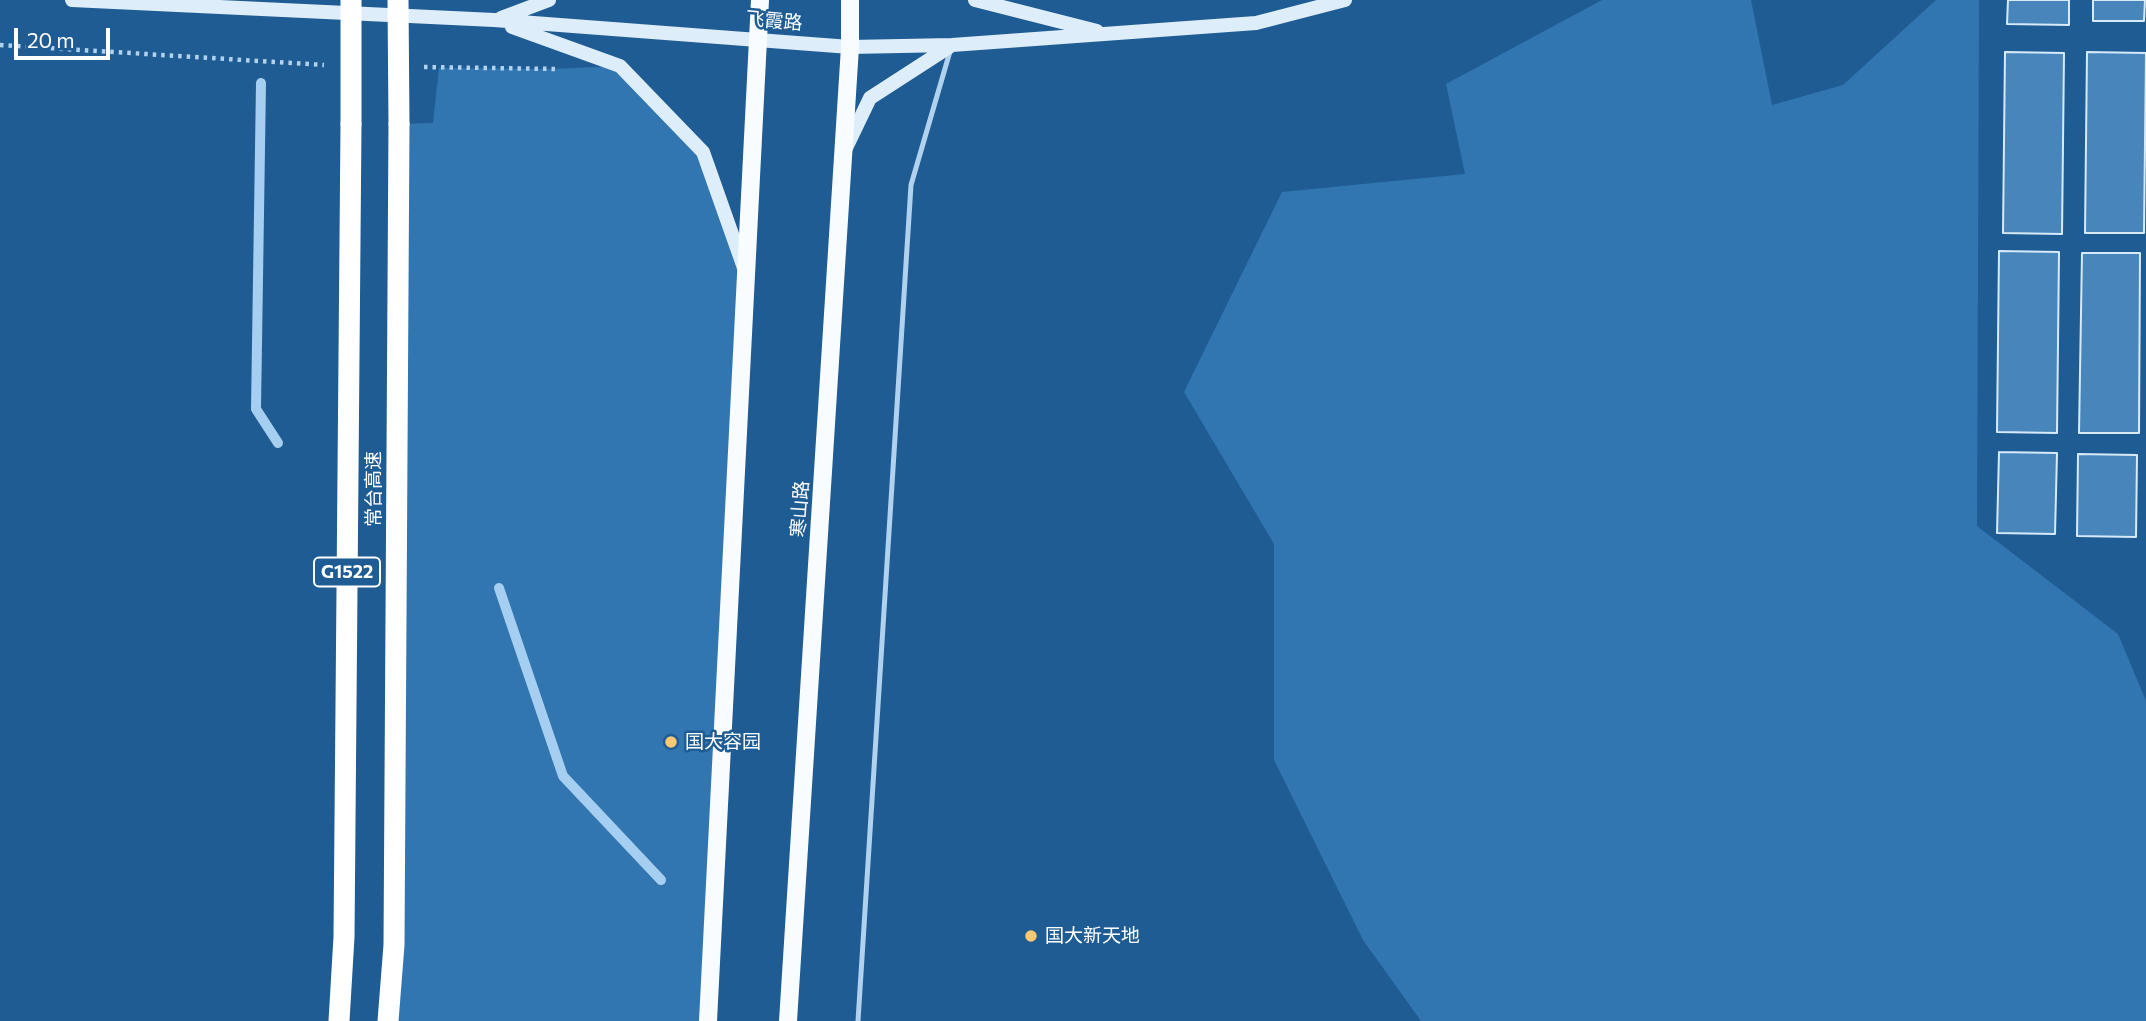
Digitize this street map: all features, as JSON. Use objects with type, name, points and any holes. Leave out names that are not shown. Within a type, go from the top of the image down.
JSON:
[{"type":"highway","name":"常台高速","points":[[339,1021],[344,937],[351,0]]},
{"type":"highway","name":"常台高速","points":[[388,1021],[394,945],[398,0]]},
{"type":"main road","name":"飞霞路","points":[[72,0],[494,20],[850,47],[952,45],[1256,23],[1345,0]]},
{"type":"main road","points":[[494,20],[549,0]]},
{"type":"main road","points":[[708,1021],[760,0]]},
{"type":"main road","name":"寒山路","points":[[789,1021],[850,47],[850,0]]},
{"type":"main road","points":[[975,0],[1112,34]]},
{"type":"main road","points":[[494,20],[620,66],[703,152],[747,275]]},
{"type":"main road","points":[[843,154],[870,98],[952,45]]},
{"type":"lane","points":[[858,1021],[911,185],[952,45]]},
{"type":"path","points":[[0,45],[325,65]]},
{"type":"path","points":[[413,67],[565,68]]},
{"type":"shaded area","points":[[1602,0],[1751,0],[1772,105],[1843,85],[1936,0],[1979,0],[1977,526],[2118,634],[2146,701],[2146,1021],[1421,1021],[1363,940],[1274,760],[1274,544],[1184,392],[1282,192],[1465,174],[1446,84]]},
{"type":"shaded area","points":[[620,66],[703,152],[747,275],[708,1021],[388,1021],[399,124],[433,123],[439,68],[552,69]]},
{"type":"building","points":[[2008,0],[2069,0],[2069,25],[2007,24]]},
{"type":"building","points":[[2093,0],[2145,0],[2144,21],[2093,21]]},
{"type":"building","points":[[2005,52],[2064,53],[2062,234],[2003,233]]},
{"type":"building","points":[[2087,52],[2146,53],[2144,233],[2085,233]]},
{"type":"building","points":[[1999,251],[2059,252],[2057,433],[1997,432]]},
{"type":"building","points":[[2082,253],[2140,253],[2139,433],[2079,433]]},
{"type":"building","points":[[1999,452],[2057,453],[2055,534],[1997,533]]},
{"type":"building","points":[[2078,454],[2137,455],[2136,537],[2077,536]]},
{"type":"waterway","points":[[261,83],[256,409],[278,443]]},
{"type":"waterway","points":[[499,588],[563,776],[661,880]]},
{"type":"place","name":"国大容园","points":[[671,742]]},
{"type":"place","name":"国大新天地","points":[[1031,936]]}]
